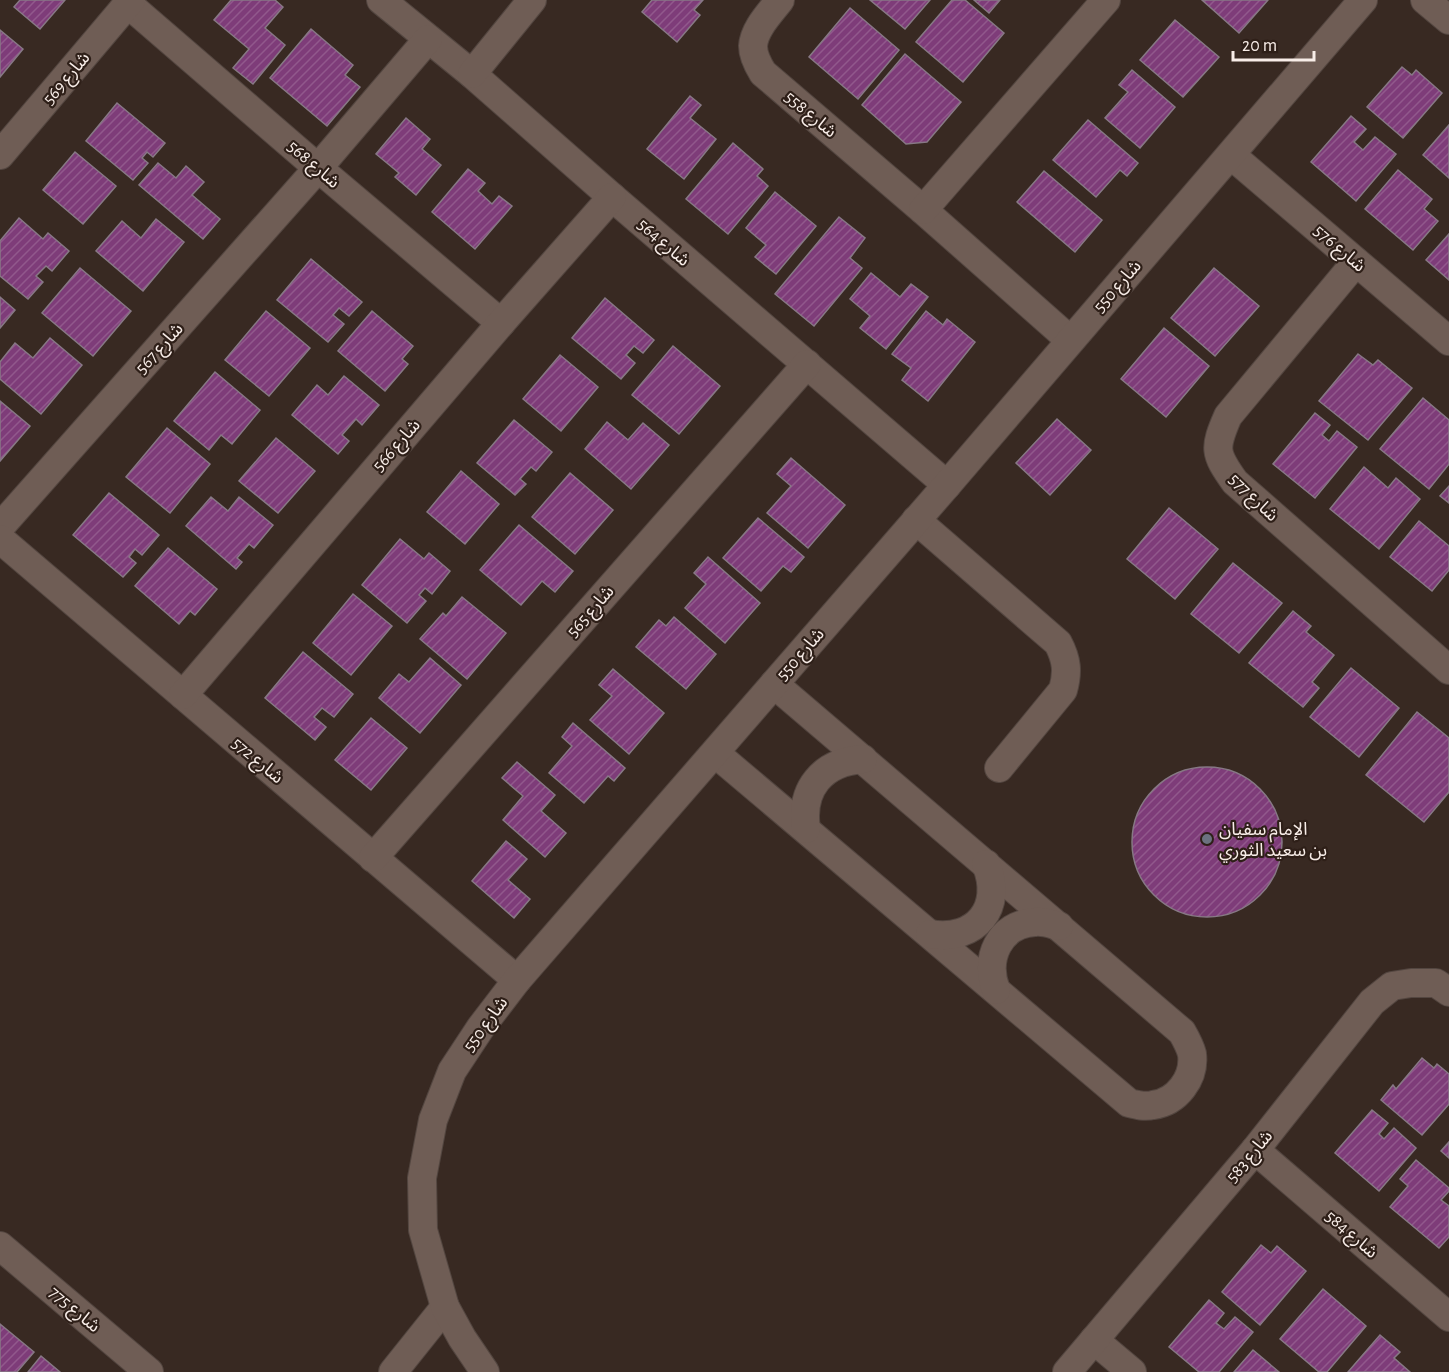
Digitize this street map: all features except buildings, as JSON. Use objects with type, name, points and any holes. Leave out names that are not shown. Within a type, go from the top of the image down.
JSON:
[{"type":"street","name":"شارع 564","points":[[381,0],[472,74],[946,485]]},
{"type":"street","points":[[472,74],[532,0]]},
{"type":"street","name":"شارع 558","points":[[780,0],[766,17],[754,41],[756,60],[763,73],[1070,340]]},
{"type":"street","points":[[923,210],[1106,0]]},
{"type":"street","name":"شارع 550","points":[[485,1372],[445,1307],[423,1230],[422,1178],[433,1120],[452,1071],[518,980],[1363,0]]},
{"type":"street","points":[[1425,0],[1449,20]]},
{"type":"street","name":"شارع 569","points":[[0,155],[129,2]]},
{"type":"street","name":"شارع 568","points":[[129,2],[318,168],[501,323]]},
{"type":"street","name":"شارع 567","points":[[0,527],[318,168],[428,39]]},
{"type":"street","name":"شارع 576","points":[[1231,155],[1449,341]]},
{"type":"street","name":"شارع 566","points":[[183,695],[501,323],[612,197]]},
{"type":"street","name":"شارع 577","points":[[1356,262],[1228,416],[1219,438],[1218,454],[1235,482],[1449,670]]},
{"type":"street","name":"شارع 565","points":[[373,858],[807,364]]},
{"type":"street","points":[[916,520],[1058,644],[1064,654],[1067,666],[1063,690],[999,768]]},
{"type":"street","name":"شارع 572","points":[[0,539],[518,980]]},
{"type":"street","points":[[715,753],[1129,1103],[1152,1106],[1163,1103],[1181,1089],[1188,1079],[1192,1054],[1182,1032],[774,684]]},
{"type":"street","points":[[806,829],[804,816],[806,803],[810,790],[818,779],[838,764],[863,759]]},
{"type":"street","points":[[930,934],[956,935],[979,922],[986,912],[992,888],[986,864]]},
{"type":"street","points":[[996,990],[992,979],[992,956],[1004,936],[1024,924],[1036,922],[1059,926]]},
{"type":"street","name":"شارع 583","points":[[1067,1372],[1255,1150],[1372,1002],[1392,986],[1411,983],[1436,983],[1449,992]]},
{"type":"street","name":"شارع 584","points":[[1255,1150],[1449,1317]]},
{"type":"street","name":"شارع 775","points":[[0,1246],[149,1372]]},
{"type":"street","points":[[393,1372],[445,1307]]},
{"type":"street","points":[[1094,1340],[1132,1372]]},
{"type":"place","name":"الإمام سفيان بن سعيد الثوري","points":[[1207,839]]}]
